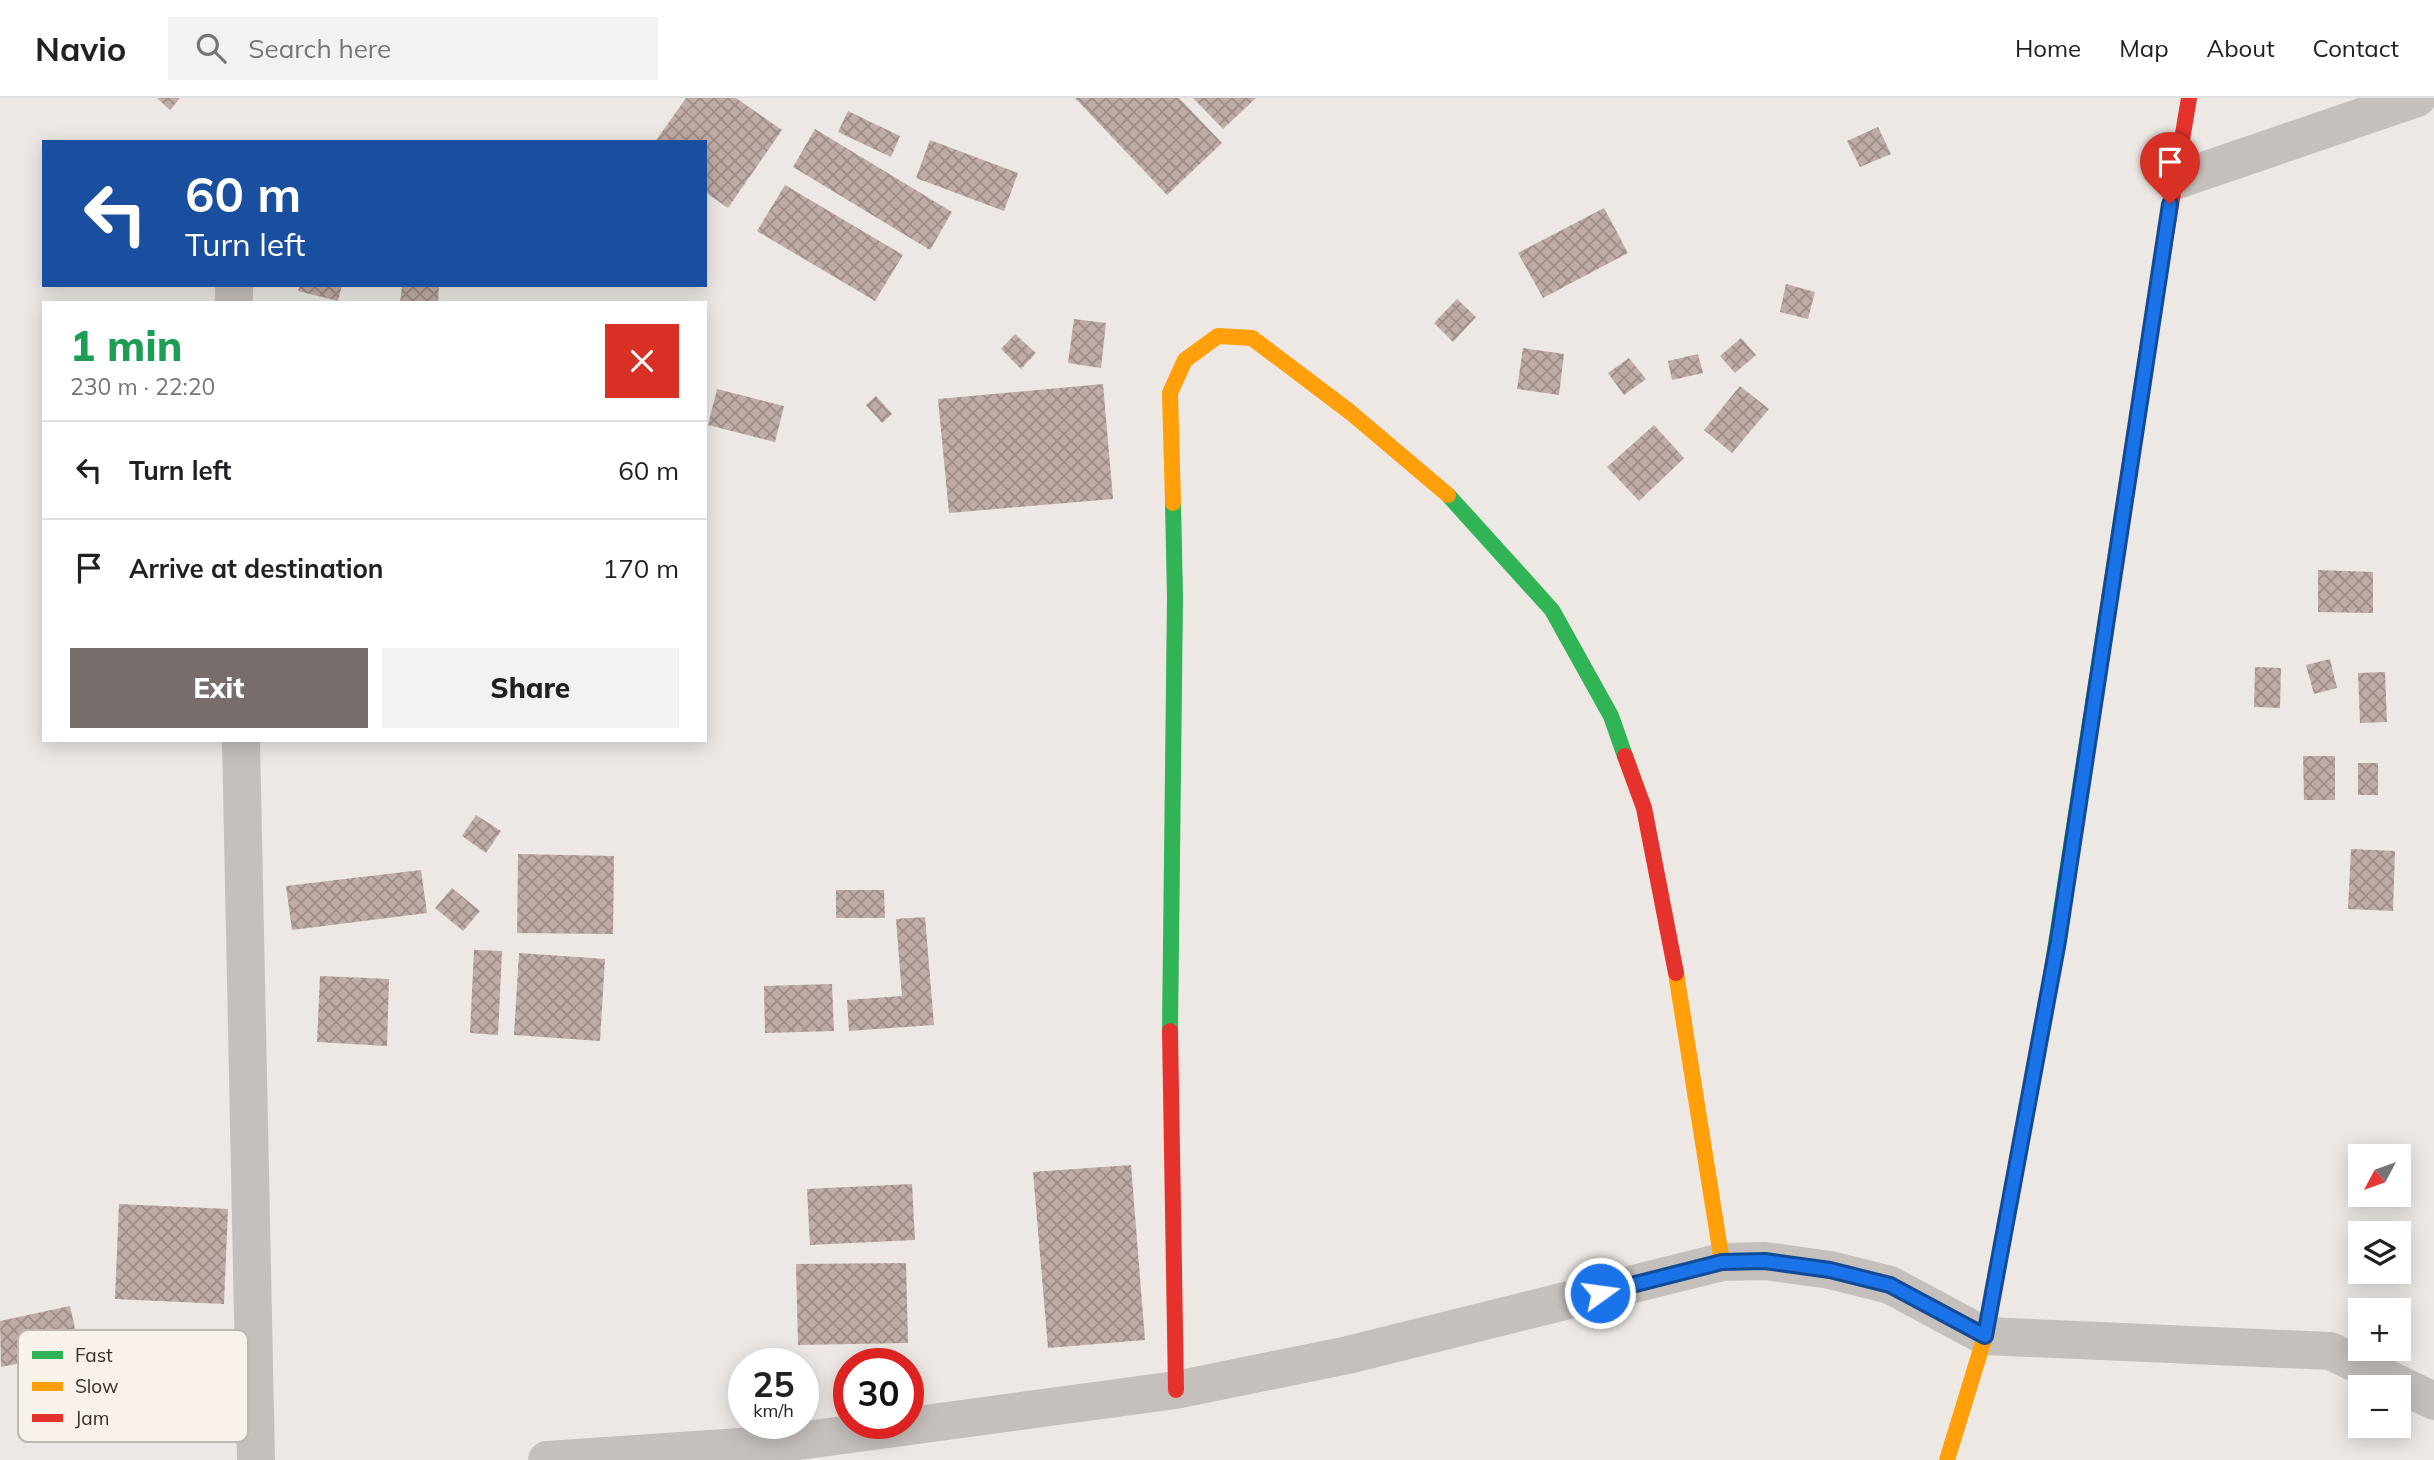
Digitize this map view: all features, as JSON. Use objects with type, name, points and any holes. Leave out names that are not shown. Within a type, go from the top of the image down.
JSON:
[{"type":"street","points":[[1947,1460],[1985,1336],[2058,941],[2189,98]]},
{"type":"street","points":[[2174,181],[2417,98]]},
{"type":"street","points":[[1176,1390],[1169,1101],[1175,597],[1170,393],[1185,360],[1218,336],[1252,338],[1350,412],[1446,493],[1552,610],[1611,716],[1644,808],[1684,1015],[1722,1262]]},
{"type":"street","points":[[241,742],[256,1460]]},
{"type":"street","points":[[547,1460],[769,1445],[1176,1390],[1348,1355],[1722,1262],[1765,1261],[1791,1264],[1830,1270],[1890,1285],[1985,1336],[2330,1351],[2434,1401]]},
{"type":"building","points":[[157,98],[180,98],[170,110]]},
{"type":"building","points":[[686,98],[736,98],[782,130],[728,208],[707,193],[707,140],[656,140]]},
{"type":"building","points":[[1075,98],[1179,98],[1222,143],[1167,195]]},
{"type":"building","points":[[1193,98],[1256,98],[1223,129]]},
{"type":"building","points":[[848,111],[900,136],[891,157],[838,132]]},
{"type":"building","points":[[1878,127],[1891,154],[1860,167],[1847,141]]},
{"type":"building","points":[[815,129],[952,212],[930,250],[793,167]]},
{"type":"building","points":[[930,140],[1018,173],[1004,211],[916,178]]},
{"type":"building","points":[[785,185],[903,255],[875,301],[757,231]]},
{"type":"building","points":[[1604,208],[1628,253],[1543,298],[1518,253]]},
{"type":"building","points":[[1786,284],[1815,292],[1808,319],[1780,312]]},
{"type":"building","points":[[299,287],[342,287],[338,301],[298,291]]},
{"type":"building","points":[[402,287],[439,287],[438,301],[400,301]]},
{"type":"building","points":[[1457,299],[1476,317],[1453,342],[1434,323]]},
{"type":"building","points":[[1074,319],[1106,323],[1101,368],[1068,363]]},
{"type":"building","points":[[1015,334],[1036,353],[1021,369],[1001,349]]},
{"type":"building","points":[[1741,338],[1756,355],[1735,373],[1720,356]]},
{"type":"building","points":[[1523,348],[1564,354],[1559,395],[1517,389]]},
{"type":"building","points":[[1698,354],[1703,373],[1672,380],[1668,361]]},
{"type":"building","points":[[1629,358],[1646,379],[1624,395],[1608,373]]},
{"type":"building","points":[[1103,384],[1113,499],[949,513],[938,399]]},
{"type":"building","points":[[1740,386],[1769,409],[1732,453],[1704,430]]},
{"type":"building","points":[[717,389],[784,406],[775,442],[708,425]]},
{"type":"building","points":[[876,396],[892,414],[882,423],[866,405]]},
{"type":"building","points":[[1654,425],[1684,458],[1639,501],[1607,467]]},
{"type":"building","points":[[2318,570],[2373,572],[2373,613],[2318,612]]},
{"type":"building","points":[[2330,659],[2337,688],[2314,694],[2306,665]]},
{"type":"building","points":[[2255,667],[2281,668],[2280,708],[2254,707]]},
{"type":"building","points":[[2385,672],[2387,722],[2360,723],[2358,673]]},
{"type":"building","points":[[2303,756],[2335,756],[2335,800],[2304,800]]},
{"type":"building","points":[[2358,763],[2378,763],[2378,795],[2358,795]]},
{"type":"building","points":[[476,815],[501,831],[486,853],[462,836]]},
{"type":"building","points":[[2351,849],[2395,851],[2393,911],[2348,909]]},
{"type":"building","points":[[518,854],[614,856],[613,934],[517,933]]},
{"type":"building","points":[[421,870],[427,913],[292,930],[286,886]]},
{"type":"building","points":[[452,888],[480,911],[463,931],[435,908]]},
{"type":"building","points":[[836,890],[884,890],[885,918],[836,918]]},
{"type":"building","points":[[925,917],[934,1025],[849,1031],[847,1000],[902,996],[896,919]]},
{"type":"building","points":[[474,950],[502,951],[498,1035],[470,1033]]},
{"type":"building","points":[[519,953],[605,959],[600,1041],[514,1035]]},
{"type":"building","points":[[320,976],[389,979],[387,1046],[317,1042]]},
{"type":"building","points":[[832,984],[834,1031],[765,1033],[764,986]]},
{"type":"building","points":[[1131,1165],[1145,1340],[1048,1348],[1033,1172]]},
{"type":"building","points":[[912,1184],[915,1240],[810,1245],[807,1189]]},
{"type":"building","points":[[119,1204],[228,1209],[224,1304],[115,1299]]},
{"type":"building","points":[[906,1263],[908,1343],[798,1345],[796,1264]]},
{"type":"building","points":[[70,1306],[75,1330],[18,1330],[18,1364],[1,1367],[0,1321]]},
{"type":"traffic: fast","points":[[1448,495],[1552,610],[1611,716],[1625,756]]},
{"type":"traffic: fast","points":[[1170,1031],[1175,597],[1173,503]]},
{"type":"traffic: fast","points":[[2047,1002],[2108,606]]},
{"type":"traffic: slow","points":[[2108,606],[2154,306]]},
{"type":"traffic: slow","points":[[1173,503],[1170,393],[1185,360],[1218,336],[1252,338],[1350,412],[1448,495]]},
{"type":"traffic: slow","points":[[1676,973],[1722,1262]]},
{"type":"traffic: slow","points":[[1947,1460],[1985,1336],[2047,1002]]},
{"type":"traffic: jam","points":[[2154,306],[2189,98]]},
{"type":"traffic: jam","points":[[1625,756],[1644,808],[1676,973]]},
{"type":"traffic: jam","points":[[1170,1031],[1176,1390]]},
{"type":"route","points":[[1600,1293],[1722,1262],[1765,1261],[1830,1270],[1890,1285],[1985,1336],[2058,941],[2170,204]]}]
